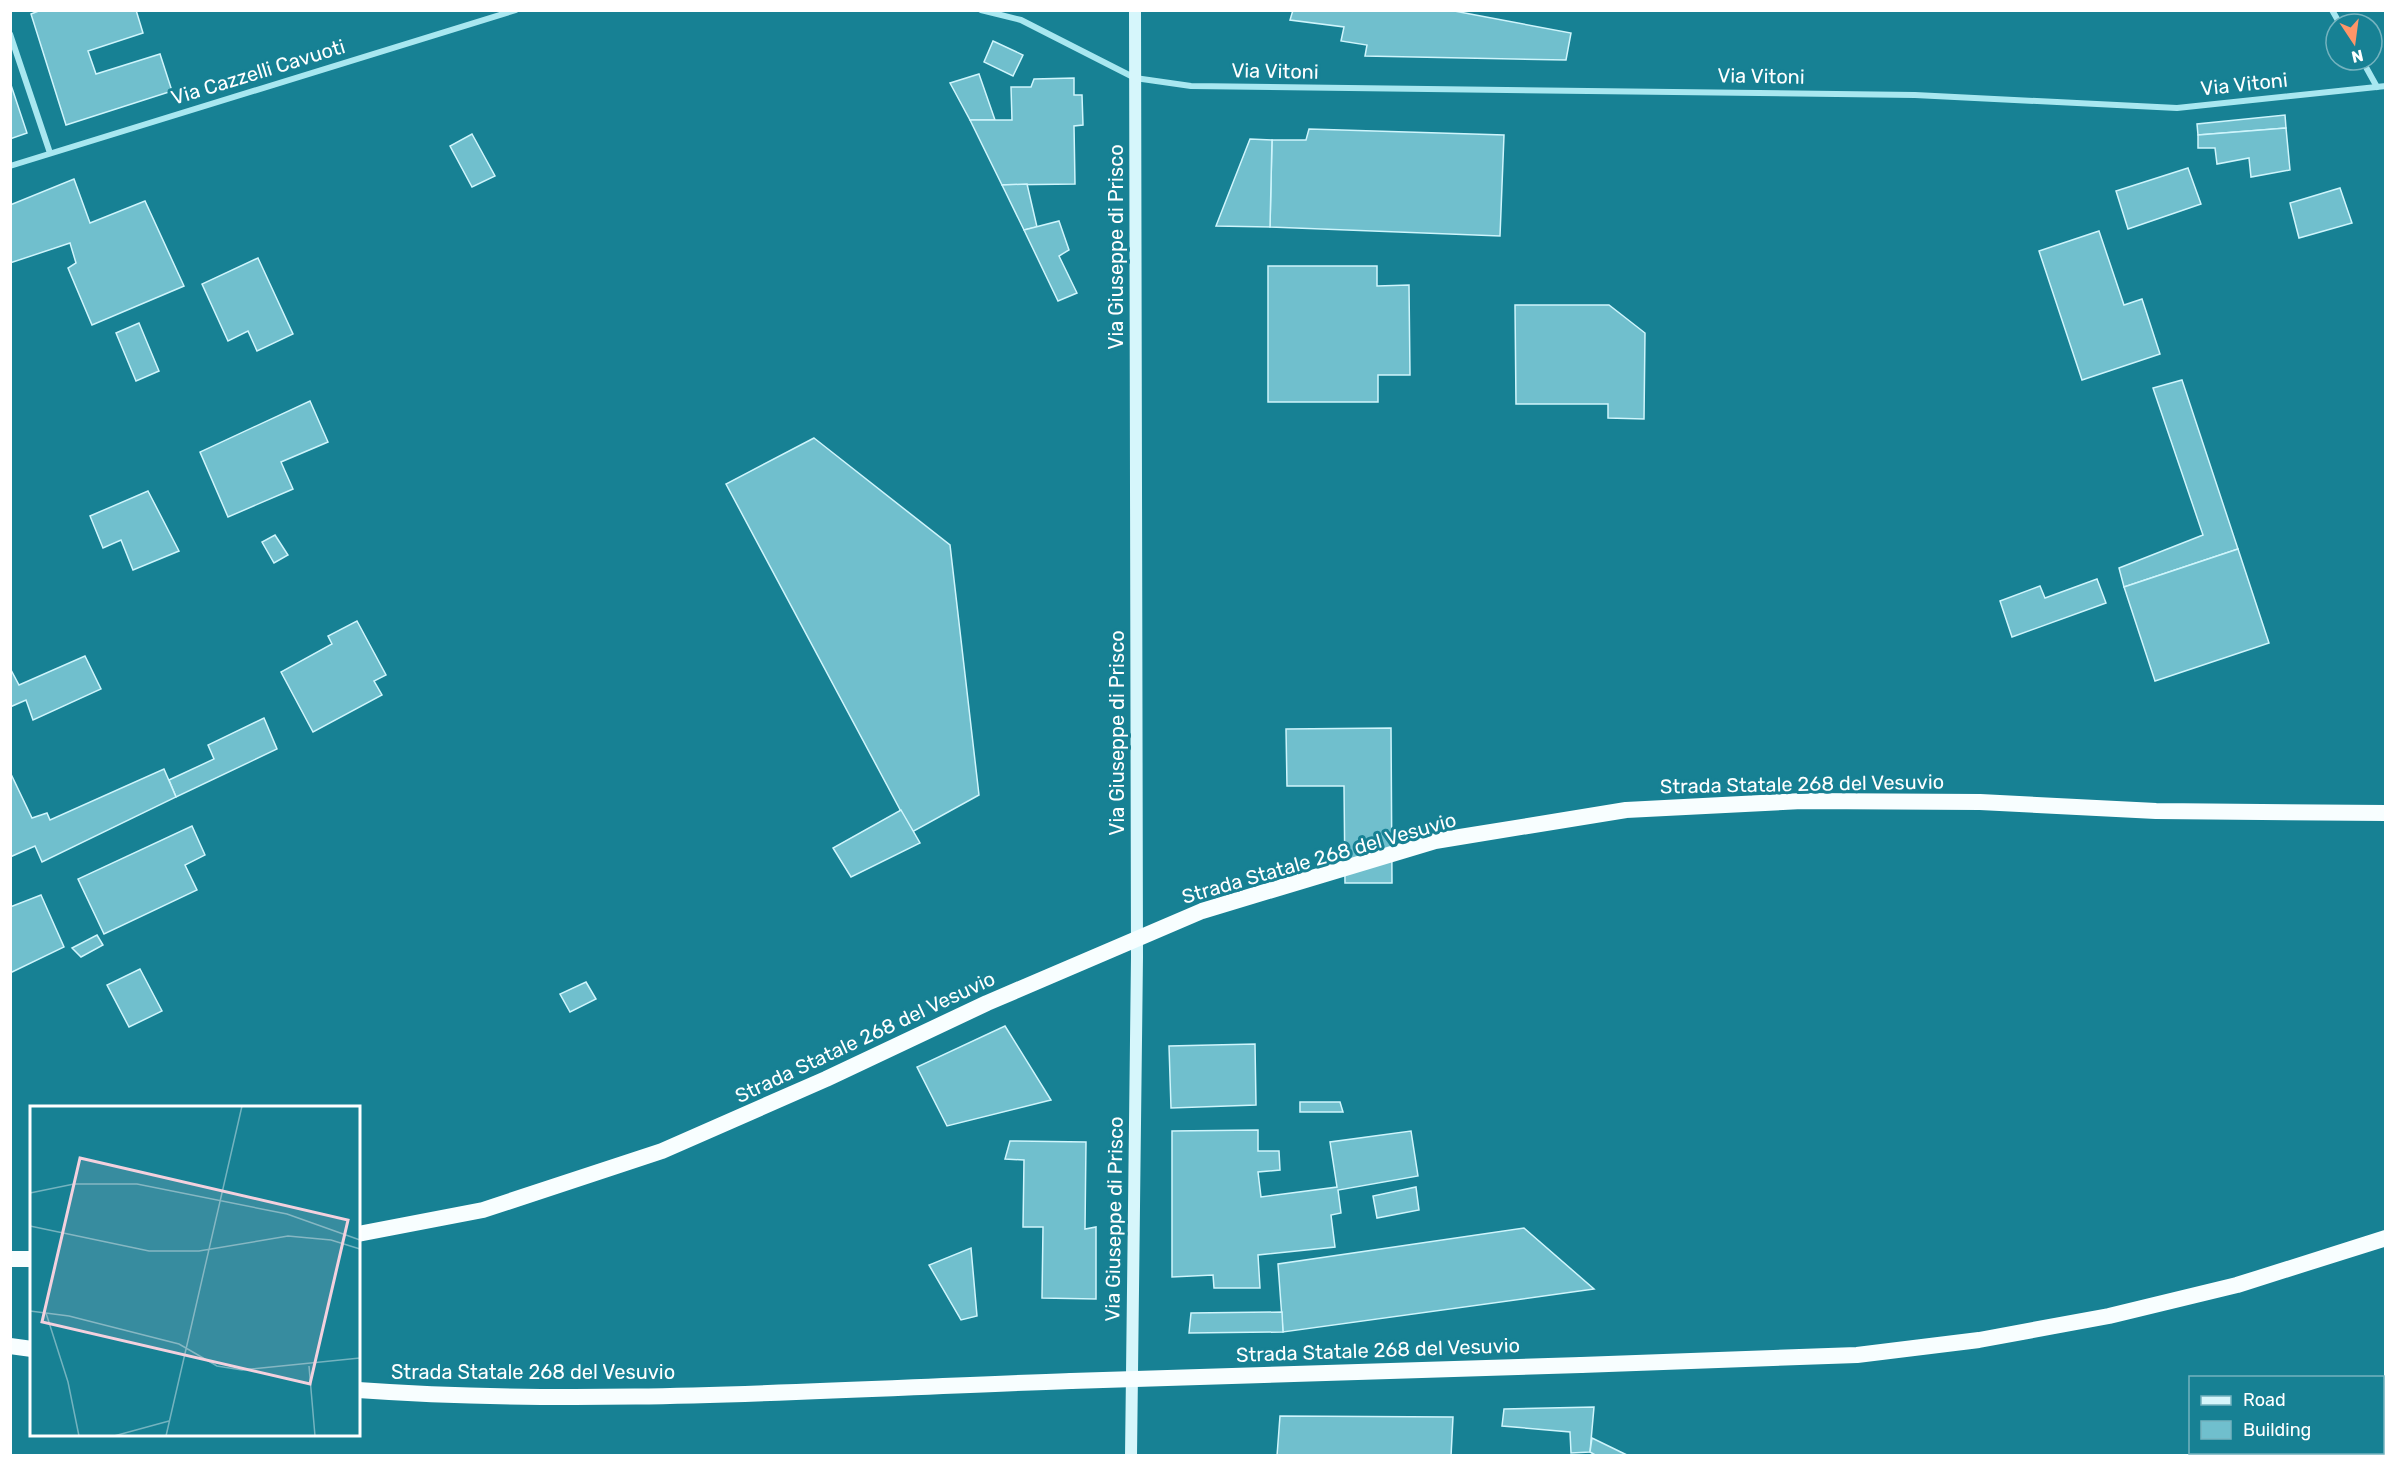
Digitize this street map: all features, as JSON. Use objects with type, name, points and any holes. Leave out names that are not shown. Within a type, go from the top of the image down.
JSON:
[{"type":"highway","name":"Strada Statale 268 del Vesuvio","points":[[360,1234],[483,1210],[662,1151],[826,1079],[987,1004],[1203,911],[1435,841],[1626,810],[1802,801],[1980,802],[2156,811],[2385,813]]},
{"type":"highway","name":"Strada Statale 268 del Vesuvio","points":[[360,1390],[521,1396],[654,1395],[1857,1355],[1979,1340],[2109,1316],[2237,1285],[2385,1238]]},
{"type":"highway","points":[[10,1258],[30,1259]]},
{"type":"highway","points":[[10,1346],[30,1349]]},
{"type":"main road","name":"Via Giuseppe di Prisco","points":[[1131,1455],[1137,957],[1135,10]]},
{"type":"street","name":"Via Cazzelli Cavuoti","points":[[10,166],[516,10]]},
{"type":"street","points":[[981,10],[1021,20],[1135,78]]},
{"type":"street","points":[[10,34],[50,153]]},
{"type":"street","points":[[2369,72],[2378,87]]},
{"type":"street","name":"Via Vitoni","points":[[1135,78],[1191,86],[1915,95],[2177,108],[2385,86]]},
{"type":"building","points":[[41,10],[136,10],[143,33],[88,51],[96,74],[160,54],[172,91],[66,125],[31,14]]},
{"type":"building","points":[[1293,10],[1449,10],[1571,33],[1566,60],[1365,56],[1367,45],[1341,41],[1344,27],[1290,20]]},
{"type":"building","points":[[993,41],[1023,55],[1013,76],[984,62]]},
{"type":"building","points":[[979,74],[995,120],[970,120],[950,83]]},
{"type":"building","points":[[1074,78],[1074,95],[1082,95],[1083,125],[1074,126],[1075,184],[1002,185],[970,120],[1012,120],[1011,87],[1031,87],[1034,79]]},
{"type":"building","points":[[10,82],[27,133],[10,139]]},
{"type":"building","points":[[2285,115],[2286,128],[2198,135],[2197,124]]},
{"type":"building","points":[[2286,128],[2290,170],[2251,177],[2249,158],[2217,164],[2215,148],[2198,148],[2198,135]]},
{"type":"building","points":[[1309,129],[1504,135],[1500,236],[1270,227],[1272,140],[1306,140]]},
{"type":"building","points":[[472,134],[495,176],[472,187],[450,146]]},
{"type":"building","points":[[1250,139],[1272,140],[1270,227],[1216,226]]},
{"type":"building","points":[[2188,168],[2201,204],[2128,229],[2116,191]]},
{"type":"building","points":[[74,179],[90,223],[145,201],[184,286],[92,325],[68,268],[76,263],[70,243],[10,263],[10,205]]},
{"type":"building","points":[[1027,184],[1037,227],[1024,230],[1002,185]]},
{"type":"building","points":[[2340,188],[2352,223],[2299,238],[2290,203]]},
{"type":"building","points":[[1059,221],[1069,250],[1059,256],[1077,293],[1058,301],[1024,230]]},
{"type":"building","points":[[2099,231],[2124,305],[2142,299],[2160,354],[2082,380],[2039,251]]},
{"type":"building","points":[[258,258],[293,334],[257,351],[248,331],[228,341],[202,284]]},
{"type":"building","points":[[1268,266],[1377,266],[1377,286],[1409,285],[1410,375],[1378,375],[1378,402],[1268,402]]},
{"type":"building","points":[[1515,305],[1609,305],[1645,333],[1644,419],[1608,418],[1608,404],[1516,404]]},
{"type":"building","points":[[139,323],[159,371],[136,381],[116,333]]},
{"type":"building","points":[[2182,380],[2238,549],[2124,587],[2119,568],[2203,535],[2153,388]]},
{"type":"building","points":[[310,401],[328,442],[281,462],[293,489],[228,517],[200,452]]},
{"type":"building","points":[[814,438],[950,545],[979,795],[912,832],[726,484]]},
{"type":"building","points":[[148,491],[179,551],[133,570],[121,540],[103,548],[90,516]]},
{"type":"building","points":[[275,535],[288,555],[274,563],[262,542]]},
{"type":"building","points":[[2238,549],[2269,643],[2155,681],[2124,587]]},
{"type":"building","points":[[2097,579],[2106,603],[2012,637],[2000,601],[2040,586],[2045,598]]},
{"type":"building","points":[[357,621],[386,675],[374,681],[382,695],[313,732],[281,672],[332,644],[328,636]]},
{"type":"building","points":[[85,656],[101,689],[33,720],[26,700],[10,707],[10,668],[19,685]]},
{"type":"building","points":[[264,718],[277,749],[176,797],[169,780],[214,759],[208,745]]},
{"type":"building","points":[[1391,728],[1392,883],[1345,883],[1344,786],[1287,786],[1286,729]]},
{"type":"building","points":[[164,769],[176,797],[42,862],[35,846],[10,857],[10,772],[32,818],[47,813],[50,820]]},
{"type":"building","points":[[901,810],[920,843],[851,877],[833,848]]},
{"type":"building","points":[[192,826],[205,855],[185,865],[197,890],[104,934],[78,879]]},
{"type":"building","points":[[41,895],[64,947],[10,973],[10,907]]},
{"type":"building","points":[[97,935],[103,945],[81,957],[72,948]]},
{"type":"building","points":[[140,969],[162,1011],[129,1027],[107,985]]},
{"type":"building","points":[[586,982],[596,999],[570,1012],[560,994]]},
{"type":"building","points":[[1005,1026],[1051,1100],[947,1126],[917,1067]]},
{"type":"building","points":[[1255,1044],[1256,1105],[1171,1108],[1169,1046]]},
{"type":"building","points":[[1300,1102],[1340,1102],[1343,1112],[1300,1112]]},
{"type":"building","points":[[1258,1130],[1258,1151],[1279,1151],[1280,1170],[1258,1172],[1261,1197],[1337,1187],[1330,1142],[1411,1131],[1418,1176],[1338,1190],[1341,1213],[1331,1215],[1335,1247],[1258,1255],[1260,1288],[1214,1288],[1213,1275],[1172,1277],[1172,1131]]},
{"type":"building","points":[[1010,1141],[1086,1142],[1085,1229],[1096,1227],[1096,1299],[1042,1298],[1043,1227],[1023,1227],[1024,1160],[1005,1159]]},
{"type":"building","points":[[1416,1187],[1419,1210],[1377,1218],[1373,1196]]},
{"type":"building","points":[[1524,1228],[1594,1289],[1283,1332],[1278,1264]]},
{"type":"building","points":[[971,1248],[977,1316],[961,1320],[929,1265]]},
{"type":"building","points":[[1282,1312],[1283,1332],[1189,1333],[1191,1313]]},
{"type":"building","points":[[1594,1407],[1590,1452],[1571,1453],[1570,1432],[1502,1426],[1504,1409]]},
{"type":"building","points":[[1280,1416],[1453,1417],[1451,1456],[1277,1456]]},
{"type":"building","points":[[1592,1438],[1629,1456],[1597,1456],[1590,1452]]}]
